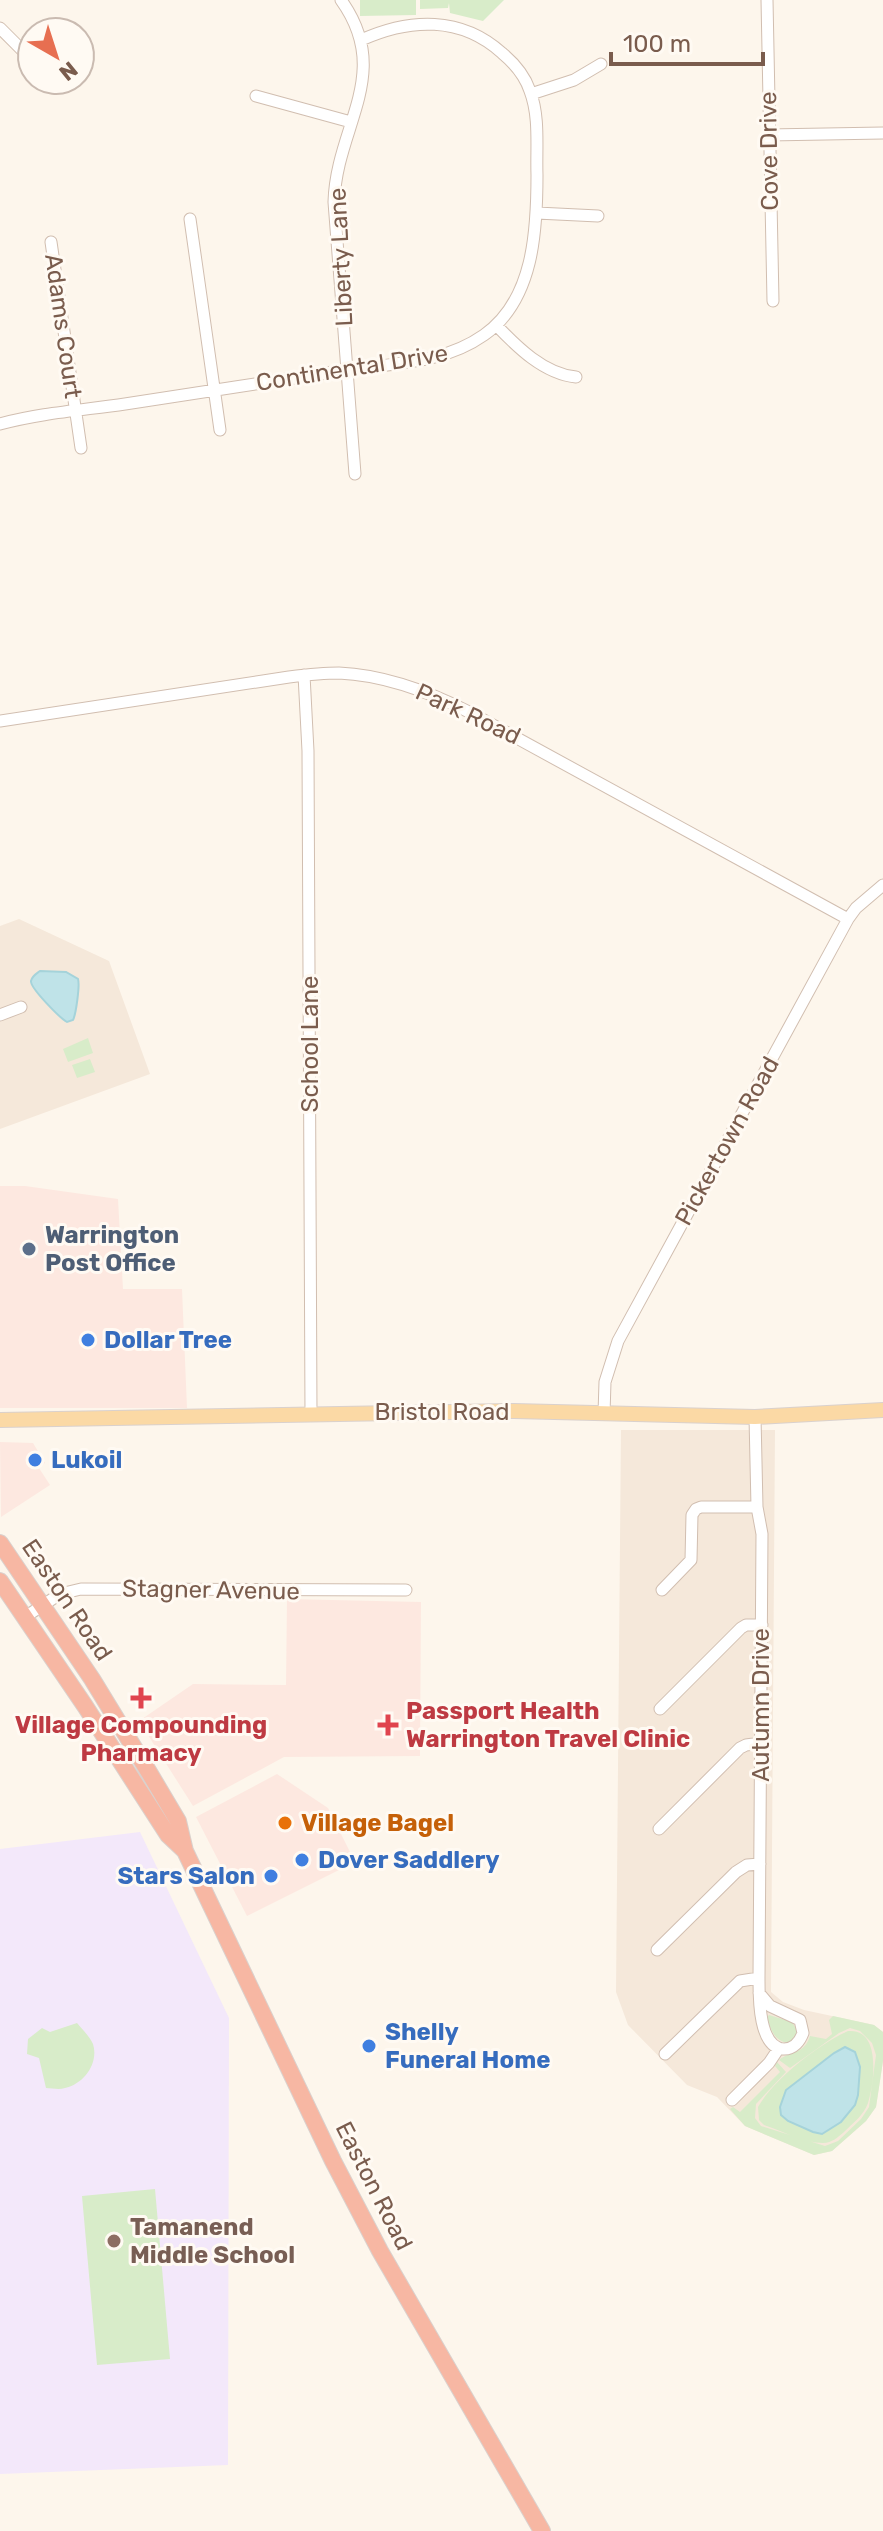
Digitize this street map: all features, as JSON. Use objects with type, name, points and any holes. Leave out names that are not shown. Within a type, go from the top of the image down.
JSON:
[{"type":"highway","name":"Easton Road","points":[[0,1543],[92,1679],[178,1821],[185,1851],[322,2138],[380,2251],[542,2531]]},
{"type":"highway","name":"Easton Road","points":[[0,1581],[168,1835],[185,1851]]},
{"type":"main road","name":"Bristol Road","points":[[0,1420],[514,1411],[755,1417],[883,1410]]},
{"type":"street","name":"Liberty Lane","points":[[341,0],[361,40],[364,56],[362,83],[337,177],[334,202],[355,474]]},
{"type":"street","name":"Cove Drive","points":[[767,0],[773,301]]},
{"type":"street","name":"Continental Drive","points":[[0,424],[444,356],[467,346],[496,325],[512,305],[526,276],[537,213],[536,116],[531,94],[517,67],[479,35],[467,29],[427,24],[392,30],[361,40]]},
{"type":"street","points":[[0,28],[16,44]]},
{"type":"street","points":[[531,94],[574,80],[601,64]]},
{"type":"street","points":[[256,96],[351,122]]},
{"type":"street","points":[[768,135],[883,133]]},
{"type":"street","points":[[537,213],[598,216]]},
{"type":"street","points":[[190,219],[220,430]]},
{"type":"street","name":"Adams Court","points":[[51,242],[81,448]]},
{"type":"street","points":[[496,325],[518,348],[539,362],[558,373],[576,377]]},
{"type":"street","name":"Park Road","points":[[0,721],[304,675],[354,674],[393,681],[442,698],[848,919]]},
{"type":"street","name":"School Lane","points":[[304,675],[308,766],[311,1413]]},
{"type":"street","name":"Pickertown Road","points":[[604,1414],[605,1382],[618,1341],[848,919],[883,885]]},
{"type":"street","points":[[0,1015],[21,1007]]},
{"type":"street","name":"Autumn Drive","points":[[755,1417],[757,1507],[762,1534],[759,1993],[763,2026],[779,2048]]},
{"type":"street","points":[[662,1590],[691,1560],[692,1515],[696,1509],[757,1507]]},
{"type":"street","name":"Stagner Avenue","points":[[25,1617],[60,1594],[81,1589],[406,1590]]},
{"type":"street","points":[[660,1709],[741,1628],[762,1625]]},
{"type":"street","points":[[659,1829],[741,1748],[761,1743]]},
{"type":"street","points":[[657,1950],[736,1872],[747,1865],[760,1864]]},
{"type":"street","points":[[665,2054],[738,1982],[759,1978]]},
{"type":"street","points":[[732,2100],[769,2063],[779,2048],[787,2049],[799,2041],[803,2033],[802,2024],[797,2018],[770,2006],[759,1993]]},
{"type":"shaded area","points":[[19,919],[109,961],[150,1074],[0,1129],[0,926]]},
{"type":"shaded area","points":[[0,1186],[25,1186],[118,1199],[123,1289],[182,1289],[187,1408],[0,1408]]},
{"type":"shaded area","points":[[621,1430],[775,1430],[771,1992],[783,2002],[804,2010],[874,2025],[883,2032],[883,2061],[876,2107],[866,2121],[832,2151],[814,2155],[745,2126],[717,2097],[687,2085],[628,2025],[616,1992]]},
{"type":"shaded area","points":[[0,1442],[33,1443],[45,1463],[39,1468],[50,1485],[1,1517]]},
{"type":"shaded area","points":[[287,1599],[421,1602],[420,1756],[284,1757],[193,1806],[139,1721],[193,1684],[286,1685]]},
{"type":"shaded area","points":[[277,1774],[328,1808],[355,1862],[247,1916],[196,1817]]},
{"type":"shaded area","name":"Tamanend Middle School","points":[[140,1832],[229,2018],[228,2465],[0,2474],[0,1849]]},
{"type":"green space","points":[[360,0],[416,0],[416,15],[360,16]]},
{"type":"green space","points":[[420,0],[504,0],[483,21],[450,13],[449,3],[448,8],[420,9]]},
{"type":"green space","points":[[88,1038],[93,1053],[68,1062],[63,1049]]},
{"type":"green space","points":[[90,1059],[95,1072],[77,1078],[72,1065]]},
{"type":"green space","points":[[769,2015],[792,2022],[798,2032],[795,2038],[789,2043],[777,2037],[770,2026]]},
{"type":"green space","points":[[833,2016],[874,2025],[883,2032],[883,2061],[876,2107],[866,2121],[832,2151],[814,2155],[745,2126],[730,2109],[733,2107],[740,2112],[780,2072],[775,2066],[777,2062],[786,2072],[756,2104],[755,2118],[761,2126],[825,2146],[838,2141],[861,2119],[869,2107],[876,2055],[872,2043],[860,2031],[850,2028],[839,2033],[790,2068],[779,2060],[801,2049],[810,2036],[826,2039],[832,2034],[829,2020]]},
{"type":"green space","points":[[77,2023],[93,2044],[92,2065],[84,2077],[72,2086],[46,2088],[39,2058],[27,2054],[28,2039],[42,2028],[50,2032]]},
{"type":"green space","points":[[848,2031],[859,2032],[866,2038],[873,2059],[870,2094],[858,2119],[837,2138],[823,2143],[801,2139],[764,2125],[759,2120],[758,2107],[765,2096],[811,2053]]},
{"type":"green space","points":[[155,2189],[170,2359],[97,2365],[82,2196]]},
{"type":"water","points":[[40,971],[66,972],[78,979],[73,1020],[67,1022],[63,1019],[35,990],[31,981]]},
{"type":"water","points":[[845,2047],[855,2052],[860,2067],[855,2105],[841,2122],[822,2134],[788,2121],[781,2115],[780,2107],[786,2090]]},
{"type":"place","name":"Warrington Post Office","points":[[29,1249]]},
{"type":"place","name":"Dollar Tree","points":[[88,1340]]},
{"type":"place","name":"Lukoil","points":[[35,1460]]},
{"type":"place","name":"Village Compounding Pharmacy","points":[[141,1698]]},
{"type":"place","name":"Passport Health Warrington Travel Clinic","points":[[388,1725]]},
{"type":"place","name":"Village Bagel","points":[[285,1823]]},
{"type":"place","name":"Dover Saddlery","points":[[302,1860]]},
{"type":"place","name":"Stars Salon","points":[[271,1876]]},
{"type":"place","name":"Shelly Funeral Home","points":[[369,2046]]},
{"type":"place","name":"Tamanend Middle School","points":[[114,2241]]}]
